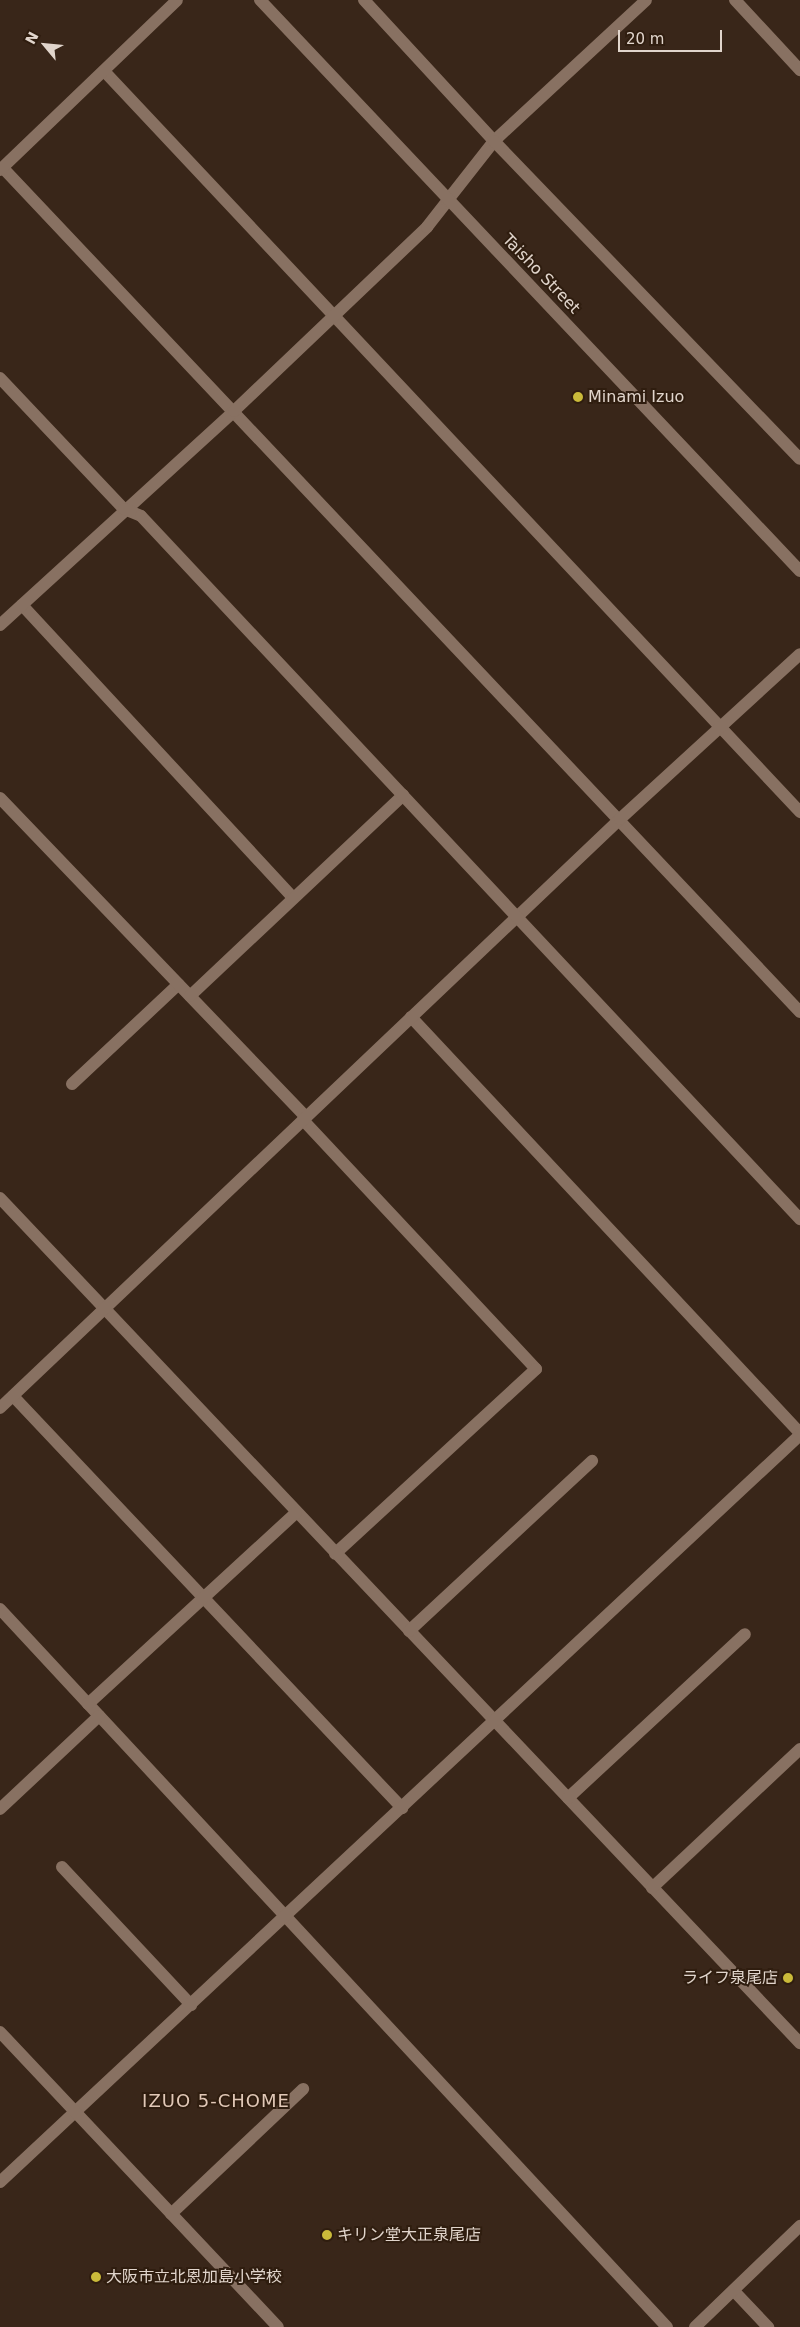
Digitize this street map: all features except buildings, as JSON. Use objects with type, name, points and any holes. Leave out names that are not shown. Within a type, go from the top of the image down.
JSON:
[{"type":"street","points":[[178,0],[2,169],[234,411],[800,1012]]},
{"type":"street","name":"Taisho Street","points":[[260,0],[414,162],[447,201],[800,571]]},
{"type":"street","points":[[364,0],[494,141],[800,459]]},
{"type":"street","points":[[0,625],[124,509],[234,411],[427,227],[494,141],[646,0]]},
{"type":"street","points":[[735,0],[800,70]]},
{"type":"street","points":[[104,72],[335,313],[800,812]]},
{"type":"street","points":[[0,378],[124,509],[141,516],[800,1218]]},
{"type":"street","points":[[22,605],[293,898]]},
{"type":"street","points":[[0,1408],[516,917],[800,654]]},
{"type":"street","points":[[190,996],[403,795]]},
{"type":"street","points":[[0,798],[179,984],[536,1370],[335,1554]]},
{"type":"street","points":[[72,1084],[179,984]]},
{"type":"street","points":[[0,2182],[286,1917],[800,1434],[411,1017]]},
{"type":"street","points":[[0,1198],[296,1513],[800,2043]]},
{"type":"street","points":[[13,1396],[402,1808]]},
{"type":"street","points":[[409,1631],[592,1461]]},
{"type":"street","points":[[88,1704],[296,1513]]},
{"type":"street","points":[[0,1609],[667,2327]]},
{"type":"street","points":[[568,1798],[745,1634]]},
{"type":"street","points":[[0,1809],[99,1716]]},
{"type":"street","points":[[652,1888],[800,1749]]},
{"type":"street","points":[[62,1867],[191,2005]]},
{"type":"street","points":[[0,2032],[278,2327]]},
{"type":"street","points":[[171,2214],[303,2089]]},
{"type":"street","points":[[695,2327],[800,2226]]},
{"type":"street","points":[[734,2291],[768,2327]]},
{"type":"place","name":"Minami Izuo","points":[[578,397]]},
{"type":"place","name":"ライフ泉尾店","points":[[788,1978]]},
{"type":"place","name":"キリン堂大正泉尾店","points":[[327,2235]]},
{"type":"place","name":"大阪市立北恩加島小学校","points":[[96,2277]]},
{"type":"district","name":"IZUO 5-CHOME","points":[[216,2101]]}]
